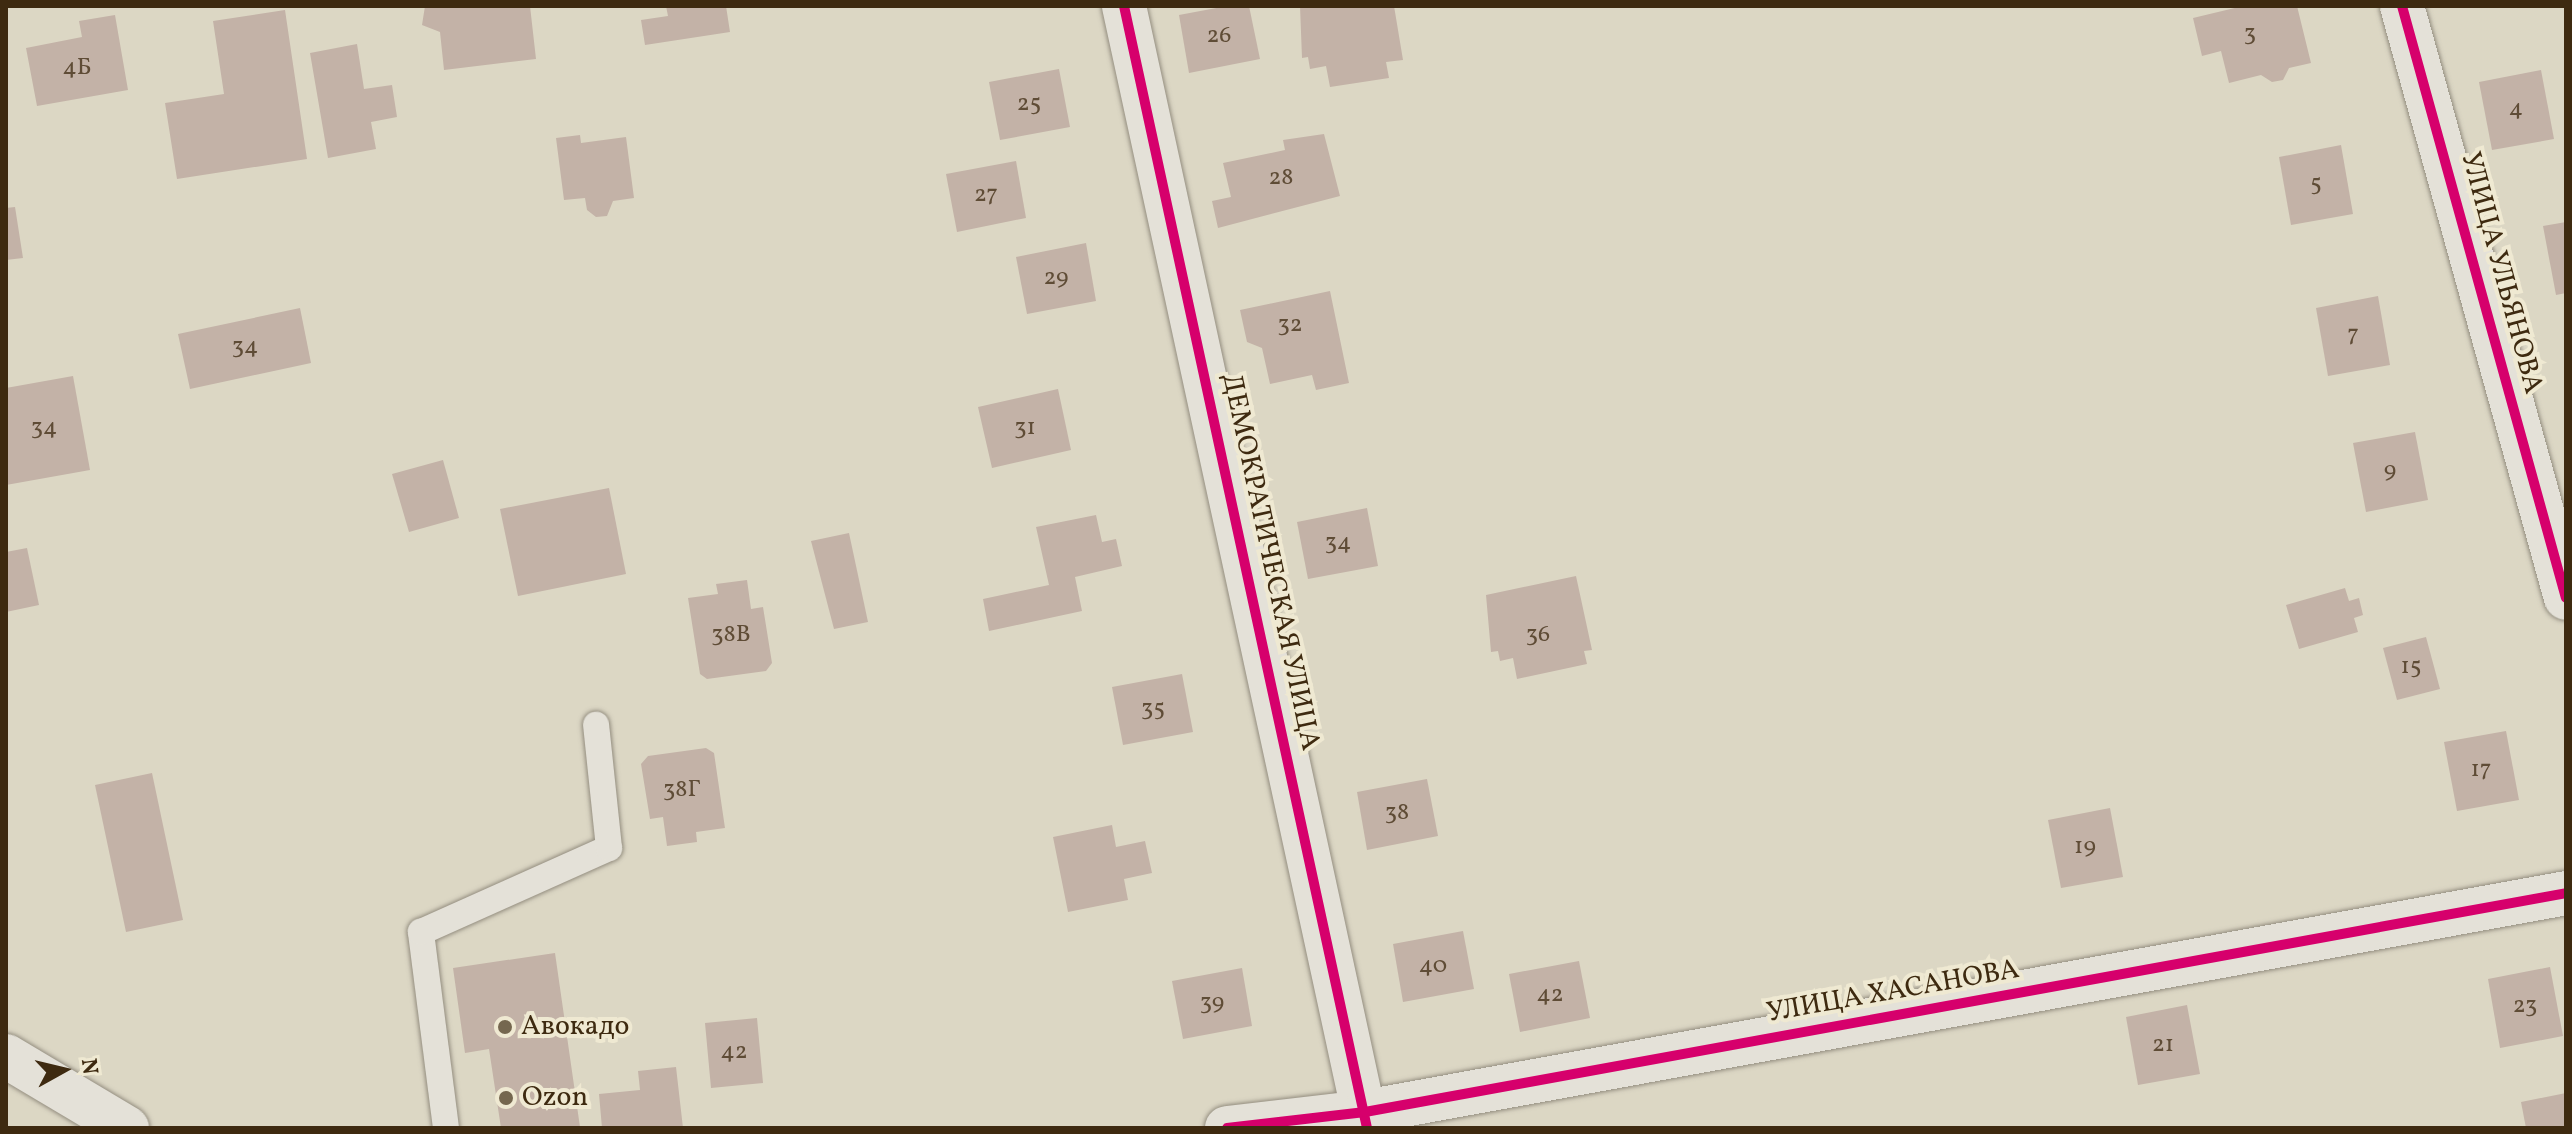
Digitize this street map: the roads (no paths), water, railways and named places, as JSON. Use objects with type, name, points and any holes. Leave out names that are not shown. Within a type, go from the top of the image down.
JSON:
[{"type":"street","name":"ДЕМОКРАТИЧЕСКАЯ УЛИЦА","points":[[1124,6],[1366,1120]]},
{"type":"street","name":"УЛИЦА УЛЬЯНОВА","points":[[2402,6],[2566,598]]},
{"type":"street","name":"УЛИЦА ХАСАНОВА","points":[[1227,1128],[1366,1120],[2566,893]]},
{"type":"street","points":[[6,1056],[127,1128]]},
{"type":"lane","points":[[446,1128],[421,932],[609,848],[596,725]]},
{"type":"place","name":"Авокадо","points":[[505,1027]]},
{"type":"place","name":"Ozon","points":[[506,1098]]}]
